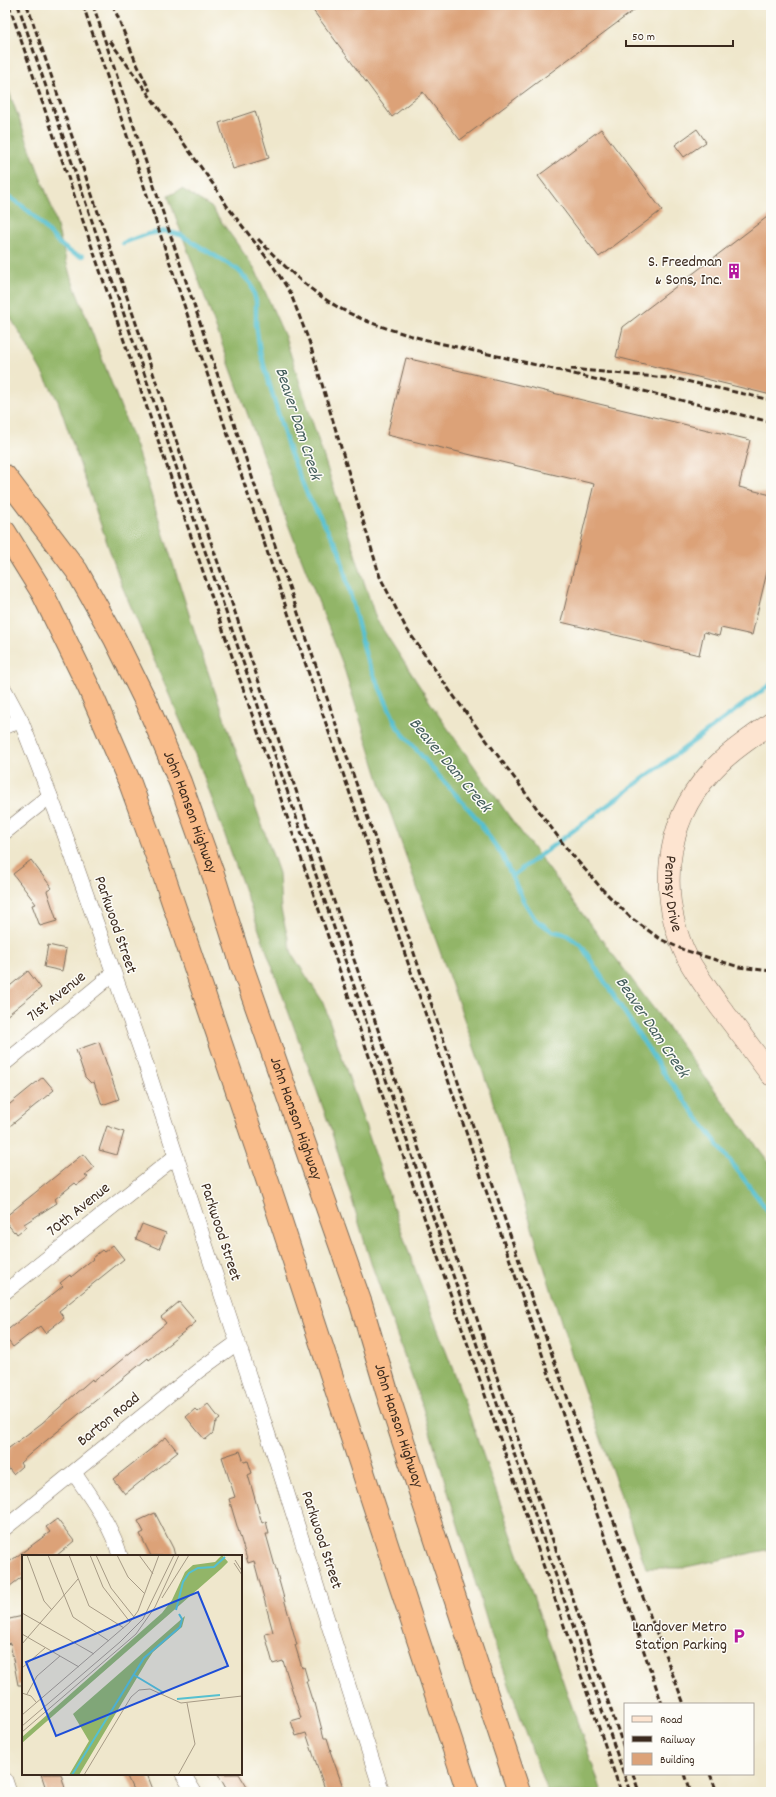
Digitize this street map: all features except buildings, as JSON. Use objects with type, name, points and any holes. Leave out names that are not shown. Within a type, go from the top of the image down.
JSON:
[{"type":"highway","points":[[5,461],[47,531]]},
{"type":"highway","name":"John Hanson Highway","points":[[5,476],[77,571],[115,639],[148,704],[180,782],[214,877],[242,966],[361,1304],[387,1392],[519,1792]]},
{"type":"highway","points":[[5,532],[42,592],[89,688],[130,783],[164,876],[274,1200],[468,1792]]},
{"type":"main road","name":"Pennsy Drive","points":[[771,723],[719,764],[695,792],[682,816],[673,840],[668,890],[678,938],[688,960],[703,984],[771,1075]]},
{"type":"street","name":"Parkwood Street","points":[[5,691],[22,721],[50,796],[176,1156],[238,1342],[382,1792]]},
{"type":"street","points":[[5,726],[22,721]]},
{"type":"street","points":[[5,832],[50,796]]},
{"type":"street","name":"71st Avenue","points":[[5,1063],[113,974]]},
{"type":"street","name":"70th Avenue","points":[[5,1292],[176,1156]]},
{"type":"street","name":"Barton Road","points":[[5,1528],[198,1371],[238,1342]]},
{"type":"street","points":[[74,1473],[106,1523],[118,1547],[120,1555]]},
{"type":"street","points":[[184,1775],[194,1792]]},
{"type":"street","points":[[5,1780],[9,1792]]},
{"type":"green space","points":[[5,81],[52,208],[70,275],[136,447],[202,655],[279,873],[281,910],[292,954],[323,1002],[409,1253],[456,1378],[602,1792],[547,1792],[489,1628],[422,1405],[371,1263],[331,1130],[200,766],[122,586],[58,401],[5,309]]},
{"type":"green space","points":[[182,189],[211,207],[255,269],[285,337],[376,619],[437,713],[509,816],[771,1165],[771,1549],[681,1568],[646,1568],[569,1347],[489,1089],[381,786],[342,662],[284,514],[168,196]]},
{"type":"waterway","name":"Beaver Dam Creek","points":[[5,194],[30,212],[56,240],[69,251],[76,255],[83,256]]},
{"type":"waterway","name":"Beaver Dam Creek","points":[[123,243],[148,234],[165,231],[181,235],[238,270],[251,284],[256,301],[256,324],[260,352],[289,450],[307,494],[339,550],[367,660],[398,728],[474,815],[502,855],[523,900],[535,919],[552,931],[565,934],[581,945],[663,1072],[771,1215]]},
{"type":"waterway","points":[[512,876],[771,684]]},
{"type":"railway","points":[[9,5],[621,1792]]},
{"type":"railway","points":[[18,5],[624,1774]]},
{"type":"railway","points":[[27,5],[624,1748]]},
{"type":"railway","points":[[83,5],[274,572],[662,1703]]},
{"type":"railway","points":[[93,5],[283,569],[532,1299],[586,1449],[684,1703]]},
{"type":"railway","points":[[113,5],[135,60],[150,91]]},
{"type":"railway","points":[[110,41],[213,184],[227,206],[273,266],[290,292],[309,341],[380,577],[406,628],[450,691],[567,849],[602,889],[630,917],[660,939],[684,950],[739,967],[771,971]]},
{"type":"railway","points":[[258,239],[286,267],[315,292],[336,306],[377,325],[447,345],[771,422]]},
{"type":"railway","points":[[571,369],[677,379],[771,400]]},
{"type":"railway","points":[[624,1775],[630,1792]]},
{"type":"railway","points":[[633,1775],[639,1792]]},
{"type":"railway","points":[[685,1775],[691,1792]]},
{"type":"railway","points":[[710,1775],[717,1792]]},
{"type":"place","name":"S. Freedman & Sons, Inc.","points":[[734,271]]},
{"type":"place","name":"Landover Metro Station Parking","points":[[739,1636]]}]
